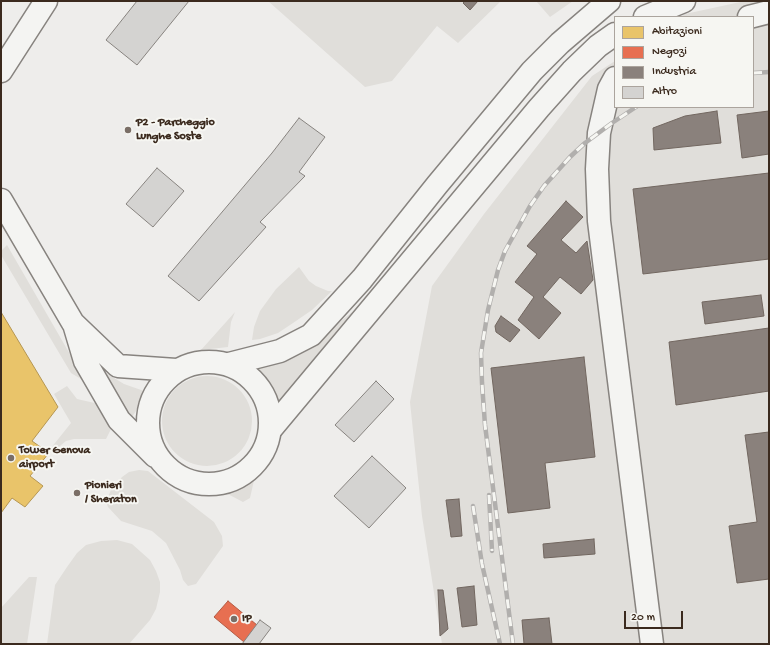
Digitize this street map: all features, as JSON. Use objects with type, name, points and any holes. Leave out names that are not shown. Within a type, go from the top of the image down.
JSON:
[{"type":"main road","points":[[1,71],[46,1]]},
{"type":"main road","points":[[229,364],[280,351],[311,335],[362,279],[437,185],[532,72],[560,43],[609,1]]},
{"type":"main road","points":[[560,43],[619,1]]},
{"type":"main road","points":[[647,16],[684,1]]},
{"type":"main road","points":[[753,16],[769,12]]},
{"type":"main road","points":[[271,429],[544,103],[577,66],[598,46],[614,35]]},
{"type":"main road","points":[[614,80],[609,89],[598,132],[597,169],[599,221],[652,644]]},
{"type":"main road","points":[[1,200],[74,323],[85,361],[119,420],[165,466],[180,477],[199,483],[213,484],[227,482],[240,476],[252,467],[261,456],[268,443],[271,429],[269,406],[261,389],[254,380],[240,369],[229,364],[216,361],[197,362],[176,370],[162,383],[155,393],[149,409],[148,425],[150,442],[165,466]]},
{"type":"main road","points":[[74,323],[118,366],[176,370]]},
{"type":"shaded area","points":[[268,1],[501,1],[458,43],[437,26],[392,81],[365,87]]},
{"type":"shaded area","points":[[536,1],[573,1],[550,17]]},
{"type":"shaded area","points":[[745,1],[769,1],[769,644],[442,644],[422,516],[410,402],[432,286],[484,214],[592,76],[614,62],[614,108],[754,108],[754,16],[682,16]]},
{"type":"shaded area","points":[[7,245],[86,382],[71,373],[1,255],[1,251]]},
{"type":"shaded area","points":[[299,267],[309,281],[316,286],[332,291],[312,310],[278,333],[252,340],[254,327],[260,311],[276,289]]},
{"type":"shaded area","points":[[353,311],[309,365],[280,404],[258,368],[321,338]]},
{"type":"shaded area","points":[[235,312],[231,322],[228,347],[201,350]]},
{"type":"shaded area","points":[[101,370],[124,384],[144,391],[132,417],[116,395]]},
{"type":"shaded area","points":[[198,376],[216,376],[232,383],[245,396],[252,412],[252,430],[245,446],[232,459],[216,466],[198,466],[182,459],[169,446],[162,430],[162,412],[169,396],[182,383]]},
{"type":"shaded area","points":[[67,386],[77,399],[99,404],[111,429],[106,439],[74,439],[66,441],[55,450],[51,448],[71,423],[54,394]]},
{"type":"shaded area","points":[[139,470],[148,471],[214,522],[222,536],[223,546],[196,584],[188,586],[183,580],[180,570],[166,543],[152,531],[121,521],[108,507],[106,501],[111,490],[122,477],[129,472]]},
{"type":"shaded area","points":[[255,476],[250,498],[243,502],[224,492],[244,484]]},
{"type":"shaded area","points":[[117,540],[132,544],[150,560],[156,571],[160,582],[160,592],[156,609],[150,620],[129,644],[47,644],[55,585],[67,567],[77,553],[86,545],[101,541]]},
{"type":"shaded area","points":[[29,577],[37,577],[27,644],[1,644],[1,608]]},
{"type":"building: Abitazioni","points":[[1,312],[58,407],[32,441],[49,453],[30,476],[43,486],[25,507],[12,498],[1,513]]},
{"type":"building: Negozi","points":[[228,601],[257,625],[244,642],[214,617]]},
{"type":"building: Industria","points":[[465,1],[478,1],[470,10],[463,3]]},
{"type":"building: Industria","points":[[717,111],[721,143],[654,150],[653,128],[685,116]]},
{"type":"building: Industria","points":[[769,111],[769,154],[742,158],[737,115]]},
{"type":"building: Industria","points":[[769,173],[769,259],[643,274],[633,189]]},
{"type":"building: Industria","points":[[566,201],[583,217],[561,240],[576,253],[587,241],[593,280],[581,294],[560,277],[543,297],[561,313],[539,339],[518,320],[534,297],[515,282],[537,254],[527,246]]},
{"type":"building: Industria","points":[[761,295],[764,316],[705,324],[702,302]]},
{"type":"building: Industria","points":[[501,316],[520,330],[510,342],[496,332],[495,326]]},
{"type":"building: Industria","points":[[769,328],[769,391],[676,405],[669,342]]},
{"type":"building: Industria","points":[[584,357],[595,457],[545,463],[550,508],[508,513],[491,368]]},
{"type":"building: Industria","points":[[769,432],[769,579],[737,583],[729,526],[757,522],[745,435]]},
{"type":"building: Industria","points":[[459,499],[462,536],[451,537],[446,500]]},
{"type":"building: Industria","points":[[594,539],[595,554],[544,558],[543,544]]},
{"type":"building: Industria","points":[[474,586],[477,625],[462,627],[457,588]]},
{"type":"building: Industria","points":[[438,590],[443,590],[448,629],[440,636]]},
{"type":"building: Industria","points":[[549,618],[552,644],[524,644],[522,620]]},
{"type":"building: Altro","points":[[137,1],[189,1],[137,65],[106,40]]},
{"type":"building: Altro","points":[[299,118],[325,137],[299,172],[305,176],[260,222],[266,227],[199,301],[168,276],[272,153]]},
{"type":"building: Altro","points":[[157,168],[184,191],[153,227],[126,204]]},
{"type":"building: Altro","points":[[376,381],[394,399],[354,442],[335,425]]},
{"type":"building: Altro","points":[[372,456],[406,488],[369,528],[334,496]]},
{"type":"building: Altro","points":[[260,620],[271,628],[259,644],[242,644]]},
{"type":"railway","points":[[754,73],[769,72]]},
{"type":"railway","points":[[513,644],[485,425],[481,353],[488,310],[498,270],[505,251],[530,206],[544,186],[585,143],[634,108]]},
{"type":"railway","points":[[489,495],[492,551]]},
{"type":"railway","points":[[473,506],[482,564],[500,644]]},
{"type":"place","name":"P2 - Parcheggio Lunghe Soste","points":[[128,130]]},
{"type":"place","name":"Tower Genova airport","points":[[11,458]]},
{"type":"place","name":"Pionieri / Sheraton","points":[[77,493]]},
{"type":"place","name":"IP","points":[[234,619]]}]
